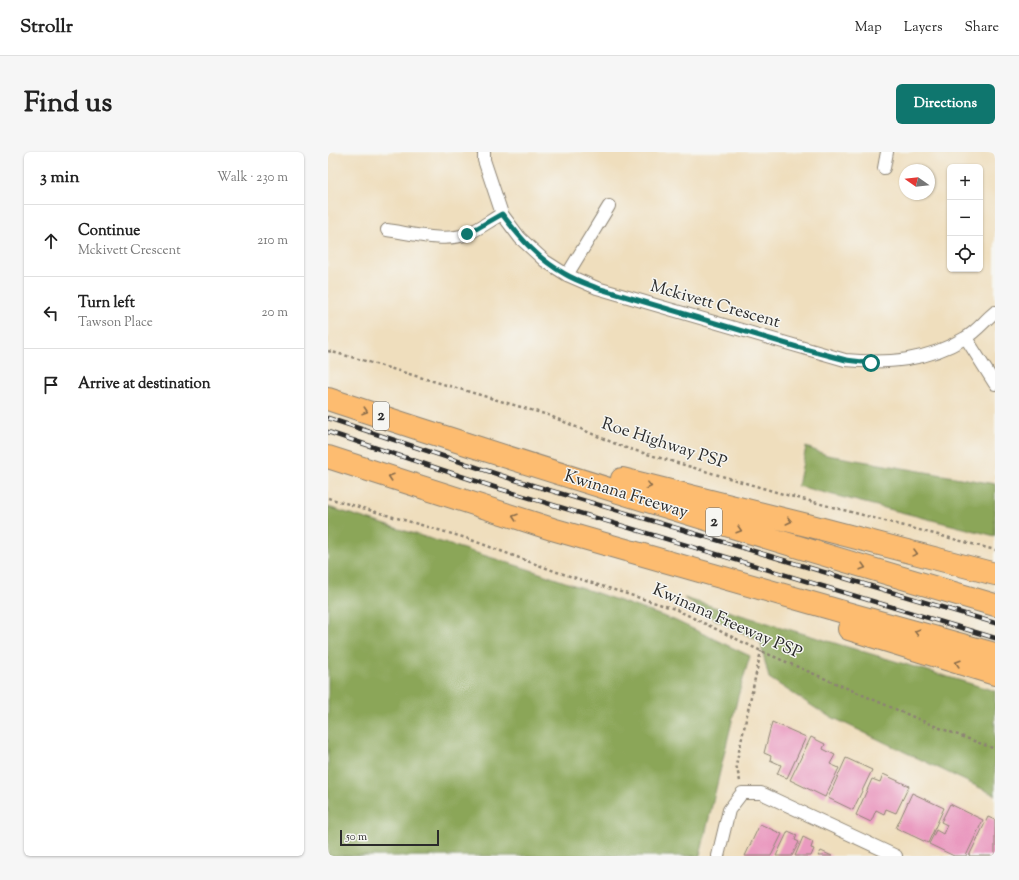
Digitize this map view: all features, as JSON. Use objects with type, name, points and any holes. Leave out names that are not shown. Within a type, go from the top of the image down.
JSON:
[{"type":"highway","name":"Kwinana Freeway","points":[[328,399],[578,480],[806,551],[995,605]]},
{"type":"highway","points":[[434,434],[803,524],[995,574]]},
{"type":"highway","points":[[328,457],[552,529],[849,629],[995,674]]},
{"type":"highway","points":[[552,529],[995,654]]},
{"type":"street","name":"Mckivett Crescent","points":[[484,152],[484,160],[502,214],[525,243],[545,261],[567,275],[597,288],[846,360],[871,363],[908,360],[936,352],[966,338],[995,312]]},
{"type":"street","points":[[884,168],[887,152]]},
{"type":"street","points":[[567,275],[609,206]]},
{"type":"street","points":[[387,230],[442,238],[456,237],[467,234],[502,214]]},
{"type":"street","points":[[966,338],[995,384]]},
{"type":"street","points":[[718,856],[729,810],[742,793],[761,793],[896,856]]},
{"type":"path","name":"Roe Highway PSP","points":[[328,351],[548,415],[623,448],[783,494],[995,550]]},
{"type":"path","name":"Kwinana Freeway PSP","points":[[328,498],[466,538],[557,572],[675,609],[761,651],[932,725],[995,749]]},
{"type":"path","points":[[742,793],[736,765],[761,651]]},
{"type":"green space","points":[[806,447],[827,455],[995,484],[995,536],[798,486]]},
{"type":"green space","points":[[328,507],[528,569],[674,620],[750,656],[738,696],[700,856],[328,856]]},
{"type":"green space","points":[[684,598],[995,691],[995,795],[823,713],[769,678],[760,641],[716,620]]},
{"type":"building","points":[[772,722],[806,737],[787,778],[777,774],[781,765],[770,760],[771,756],[764,753]]},
{"type":"building","points":[[811,737],[825,744],[823,749],[835,755],[830,764],[839,768],[825,797],[790,780]]},
{"type":"building","points":[[846,758],[872,770],[853,810],[828,798]]},
{"type":"building","points":[[883,774],[909,786],[896,813],[886,809],[884,814],[876,810],[871,822],[856,815],[872,779],[880,782]]},
{"type":"building","points":[[912,793],[944,808],[928,843],[896,828]]},
{"type":"building","points":[[950,804],[983,820],[966,856],[954,856],[929,844],[936,830],[943,834],[947,825],[941,822]]},
{"type":"building","points":[[988,817],[995,820],[995,856],[969,856]]},
{"type":"building","points":[[760,824],[782,834],[771,856],[745,856]]},
{"type":"building","points":[[788,831],[797,835],[795,840],[799,842],[792,856],[776,856]]},
{"type":"building","points":[[803,837],[813,842],[811,848],[814,849],[811,856],[795,856]]},
{"type":"building","points":[[821,851],[832,856],[818,856]]},
{"type":"railway","points":[[328,418],[512,479],[995,623]]},
{"type":"railway","points":[[328,432],[500,489],[995,638]]},
{"type":"route","points":[[467,234],[502,214],[520,238],[545,261],[567,275],[597,288],[797,347],[846,360],[871,363]]}]
